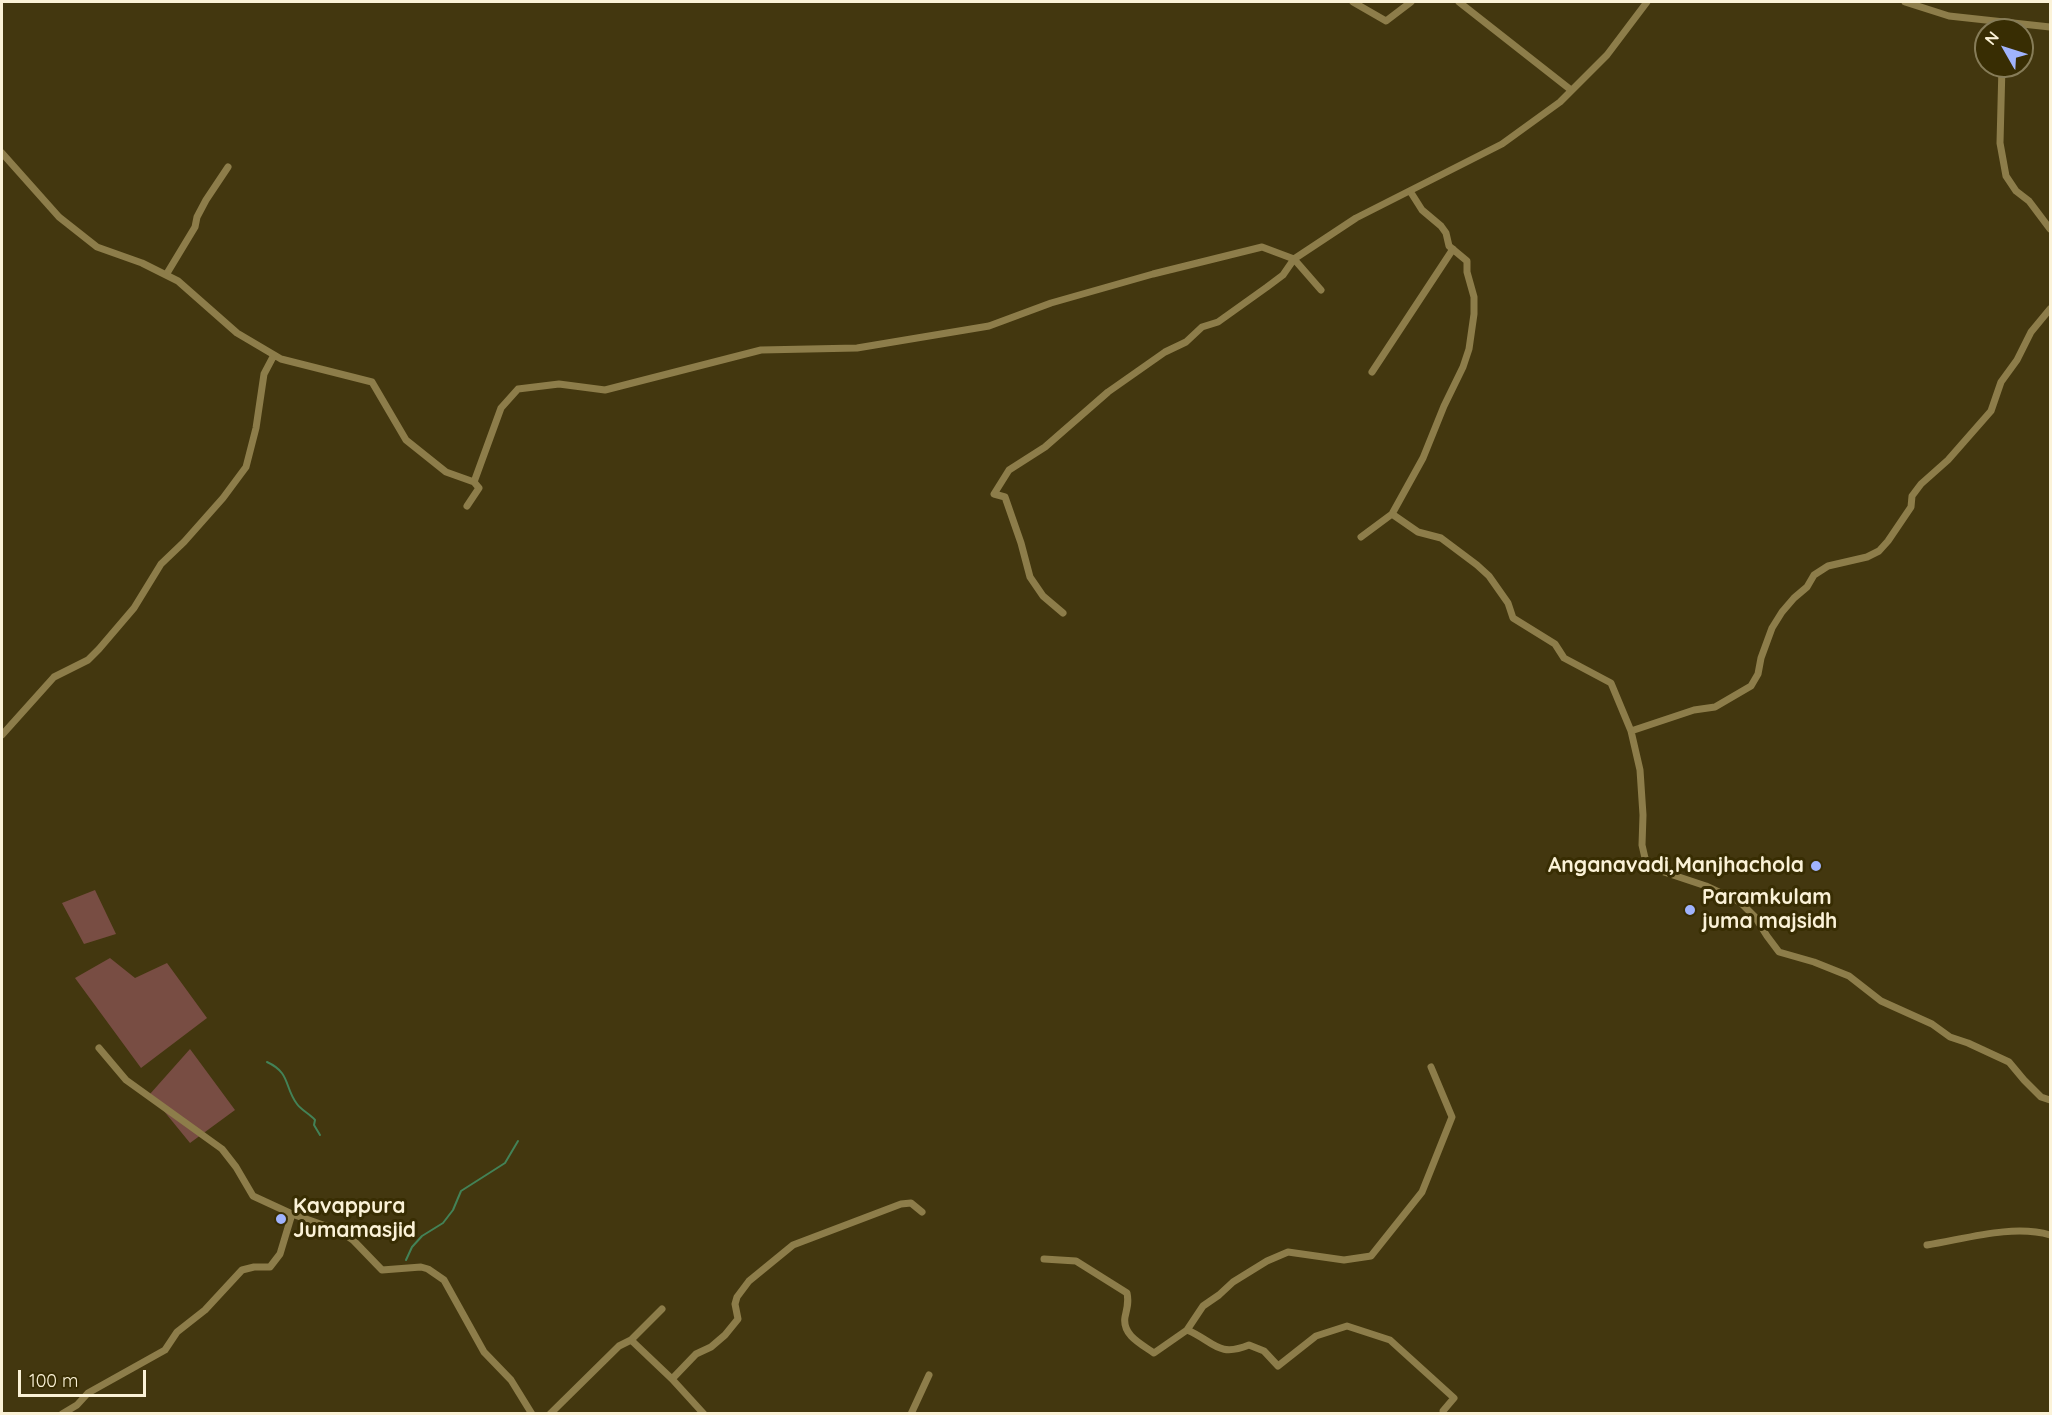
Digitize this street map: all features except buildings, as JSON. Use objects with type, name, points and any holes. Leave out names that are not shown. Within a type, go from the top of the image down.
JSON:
[{"type":"street","points":[[1353,2],[1386,21],[1411,2]]},
{"type":"street","points":[[1459,2],[1571,90]]},
{"type":"street","points":[[1063,613],[1043,596],[1030,577],[1005,497],[994,494],[1009,470],[1045,447],[1108,392],[1165,352],[1186,342],[1202,327],[1218,322],[1267,287],[1283,275],[1294,259],[1356,218],[1502,144],[1560,102],[1606,55],[1647,2]]},
{"type":"street","points":[[1905,2],[1949,16],[1974,20]]},
{"type":"street","points":[[2034,27],[2050,27]]},
{"type":"street","points":[[2002,78],[2000,143],[2006,176],[2016,191],[2029,201],[2050,229]]},
{"type":"street","points":[[2,153],[58,217],[97,246],[142,263],[178,281],[237,333],[281,359],[372,382],[406,440],[446,472],[474,482],[479,488],[467,506]]},
{"type":"street","points":[[166,275],[195,227],[206,200],[228,167]]},
{"type":"street","points":[[1361,537],[1392,514],[1423,458],[1463,367],[1469,349],[1474,314],[1474,297],[1467,272],[1467,261],[1449,246],[1441,226],[1422,210],[1410,191]]},
{"type":"street","points":[[474,482],[501,408],[518,389],[559,384],[605,390],[761,350],[857,348],[989,326],[1051,303],[1153,274],[1262,247],[1294,259],[1321,290]]},
{"type":"street","points":[[1372,372],[1453,249]]},
{"type":"street","points":[[1631,731],[1694,710],[1715,707],[1751,686],[1758,674],[1772,628],[1782,612],[1807,587],[1814,575],[1828,566],[1867,557],[1879,551],[1888,541],[1911,507],[1912,496],[1921,483],[1948,460],[1991,411],[2001,382],[2017,360],[2031,332],[2050,309]]},
{"type":"street","points":[[2,735],[54,677],[88,660],[99,649],[134,608],[161,564],[207,516],[246,467],[256,428],[264,374],[274,355]]},
{"type":"street","points":[[1392,514],[1418,532],[1441,538],[1477,565],[1489,576],[1508,603],[1513,618],[1555,644],[1564,658],[1611,683],[1631,731],[1640,770],[1644,858],[1655,869],[1706,886],[1740,902],[1755,917],[1779,952],[1814,962],[1849,976],[1881,1001],[1932,1023],[1950,1037],[2009,1062],[2041,1097],[2050,1100]]},
{"type":"street","points":[[99,1048],[126,1080],[222,1149],[254,1196],[292,1214],[340,1231],[353,1240],[382,1270],[421,1267],[444,1280],[483,1352],[511,1380],[531,1413]]},
{"type":"street","points":[[1044,1259],[1076,1262],[1126,1293],[1128,1299],[1126,1330],[1135,1340],[1154,1353],[1186,1330],[1203,1306],[1233,1282],[1267,1261],[1288,1252],[1344,1260],[1371,1256],[1422,1192],[1452,1117],[1431,1067]]},
{"type":"street","points":[[672,1379],[696,1354],[711,1347],[725,1335],[738,1319],[735,1304],[737,1297],[749,1281],[793,1245],[901,1204],[911,1203],[922,1212]]},
{"type":"street","points":[[62,1413],[77,1405],[88,1394],[165,1350],[177,1332],[206,1310],[242,1270],[270,1267],[280,1254],[292,1214]]},
{"type":"street","points":[[1927,1245],[1987,1234],[2034,1230],[2050,1235]]},
{"type":"street","points":[[550,1413],[619,1346],[630,1340],[662,1309]]},
{"type":"street","points":[[1186,1330],[1201,1336],[1219,1349],[1234,1351],[1249,1345],[1264,1351],[1278,1366],[1316,1336],[1347,1326],[1390,1340],[1454,1398],[1443,1411],[1444,1413]]},
{"type":"street","points":[[630,1340],[704,1413]]},
{"type":"street","points":[[911,1413],[929,1375]]},
{"type":"shaded area","points":[[95,890],[116,934],[84,944],[62,903]]},
{"type":"shaded area","points":[[110,958],[135,978],[167,963],[207,1018],[141,1068],[75,978]]},
{"type":"shaded area","points":[[190,1049],[235,1110],[190,1143],[150,1094]]},
{"type":"waterway","points":[[267,1062],[275,1066],[284,1076],[293,1098],[315,1120],[314,1125],[320,1135]]},
{"type":"waterway","points":[[406,1260],[412,1247],[422,1236],[443,1223],[453,1210],[461,1191],[505,1163],[518,1141]]},
{"type":"place","name":"Anganavadi,Manjhachola","points":[[1816,866]]},
{"type":"place","name":"Paramkulam juma majsidh","points":[[1690,910]]},
{"type":"place","name":"Kavappura Jumamasjid","points":[[281,1219]]}]
